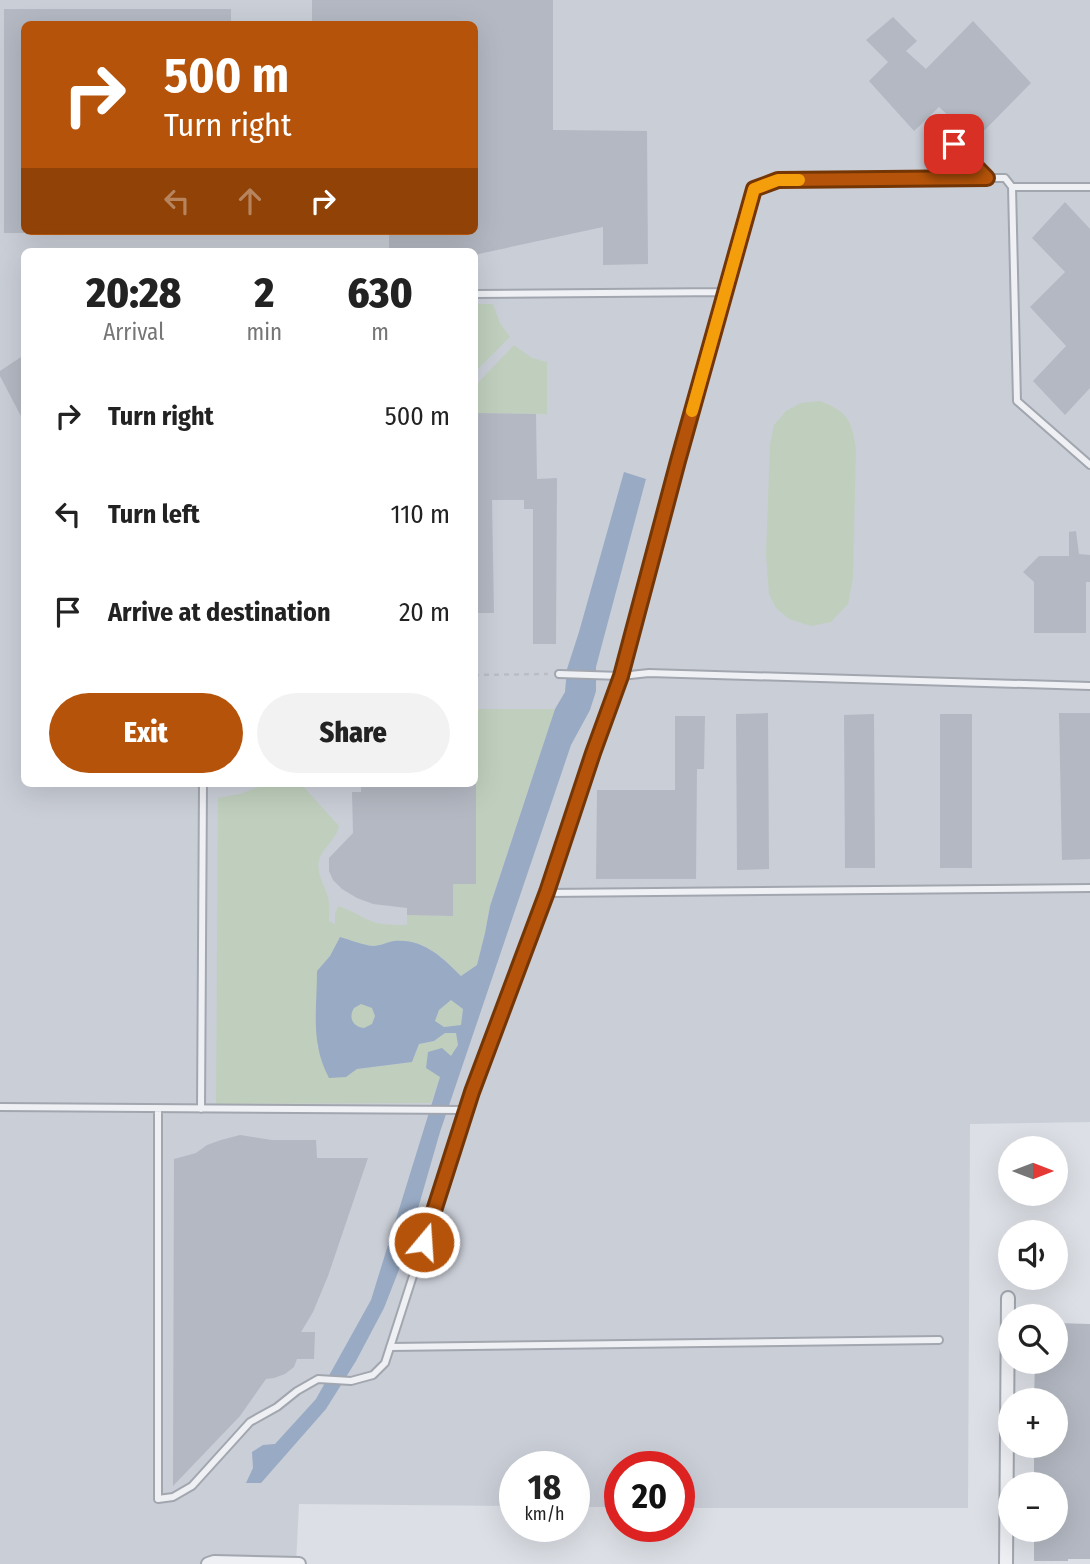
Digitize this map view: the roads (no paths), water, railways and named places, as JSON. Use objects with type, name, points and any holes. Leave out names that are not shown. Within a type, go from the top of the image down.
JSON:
[{"type":"street","points":[[1006,1564],[1008,1298]]},
{"type":"street","points":[[208,1564],[299,1564]]},
{"type":"lane","points":[[939,127],[987,178]]},
{"type":"lane","points":[[158,1109],[158,1499],[173,1497],[192,1486],[250,1422],[277,1407],[297,1391],[318,1379],[351,1381],[373,1375],[385,1363],[467,1110],[547,892],[621,676],[754,189],[778,180],[1005,178],[1013,187],[1017,401],[1090,465]]},
{"type":"lane","points":[[1013,187],[1090,187]]},
{"type":"lane","points":[[478,294],[725,292]]},
{"type":"lane","points":[[559,674],[621,676],[649,673],[1090,685]]},
{"type":"lane","points":[[201,1109],[203,787]]},
{"type":"lane","points":[[547,892],[1090,888]]},
{"type":"lane","points":[[0,1107],[467,1110]]},
{"type":"lane","points":[[390,1347],[939,1340]]},
{"type":"water","points":[[624,472],[646,479],[596,667],[596,691],[590,710],[571,745],[440,1132],[404,1257],[384,1308],[356,1361],[326,1409],[261,1483],[246,1483],[253,1468],[252,1452],[263,1445],[275,1444],[316,1399],[371,1300],[440,1077],[426,1068],[428,1052],[442,1048],[451,1056],[458,1045],[456,1033],[445,1033],[434,1041],[419,1044],[412,1062],[357,1069],[346,1077],[329,1078],[317,1039],[317,971],[330,956],[340,937],[373,946],[394,941],[414,943],[431,950],[461,976],[477,965],[490,906],[555,709],[565,692],[567,669]],"holes":[[[451,1000],[463,1009],[461,1025],[444,1027],[435,1021],[439,1010]],[[361,1004],[372,1008],[375,1016],[372,1024],[364,1028],[354,1024],[352,1018],[354,1008]]]}]
